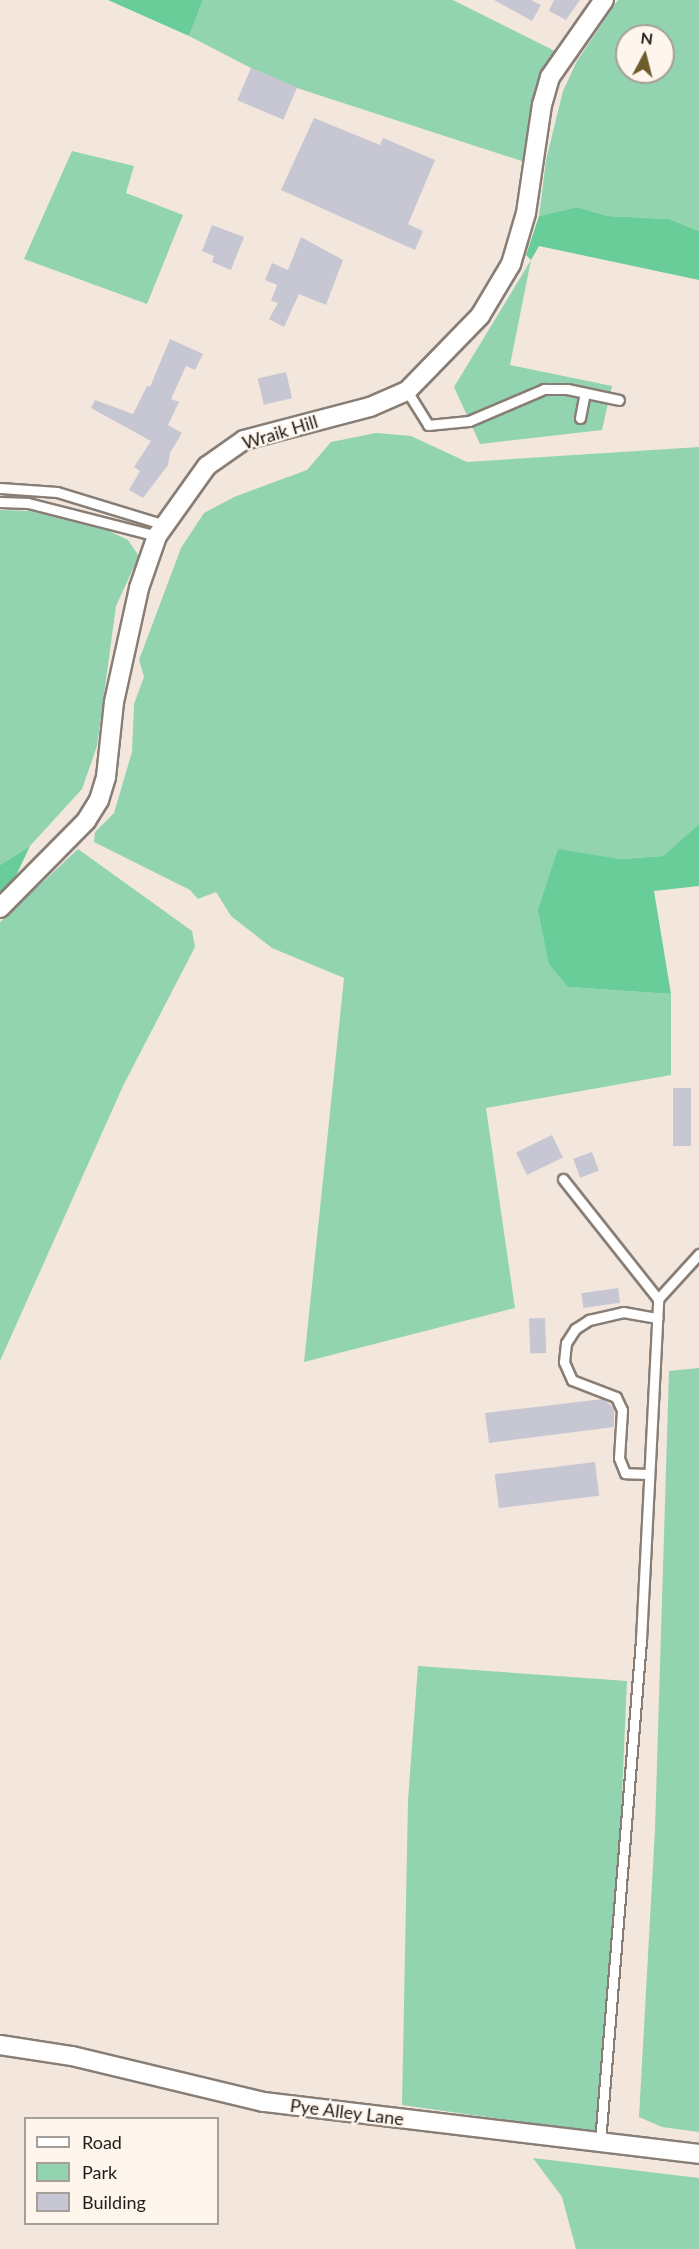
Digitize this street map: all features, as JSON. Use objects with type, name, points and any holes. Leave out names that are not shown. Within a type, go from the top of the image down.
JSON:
[{"type":"street","name":"Wraik Hill","points":[[0,908],[86,821],[99,800],[106,777],[114,702],[136,599],[161,531],[207,466],[244,440],[370,407],[408,391],[480,316],[511,264],[526,213],[542,105],[550,77],[604,0]]},
{"type":"street","name":"Pye Alley Lane","points":[[0,2045],[72,2056],[264,2102],[699,2154]]},
{"type":"lane","points":[[408,391],[428,425],[468,421],[544,389],[585,393],[619,400]]},
{"type":"lane","points":[[580,418],[585,393]]},
{"type":"lane","points":[[0,488],[57,492],[161,531]]},
{"type":"lane","points":[[0,502],[28,503],[161,531]]},
{"type":"lane","points":[[563,1179],[658,1299]]},
{"type":"lane","points":[[600,2142],[640,1640],[658,1299],[699,1254]]},
{"type":"lane","points":[[649,1474],[625,1473],[619,1458],[622,1410],[616,1397],[572,1380],[564,1362],[566,1343],[575,1329],[589,1320],[623,1312],[657,1318]]},
{"type":"green space","points":[[108,0],[203,0],[189,36]]},
{"type":"green space","points":[[203,0],[453,0],[559,53],[525,162],[297,88],[251,68],[189,36]]},
{"type":"green space","points":[[618,0],[699,0],[699,231],[669,219],[608,216],[577,207],[539,216],[546,160],[563,91],[577,61]]},
{"type":"green space","points":[[72,151],[134,166],[126,193],[183,215],[147,304],[24,259]]},
{"type":"green space","points":[[577,207],[608,216],[669,219],[699,231],[699,280],[539,246],[531,260],[526,255],[539,216]]},
{"type":"green space","points":[[531,260],[510,365],[612,386],[602,430],[480,444],[454,387]]},
{"type":"green space","points":[[376,433],[411,436],[467,462],[699,447],[699,824],[663,856],[620,859],[559,850],[568,987],[671,994],[671,1075],[486,1108],[515,1308],[304,1362],[344,978],[272,948],[231,916],[216,892],[198,899],[190,890],[94,842],[95,832],[114,813],[132,752],[134,704],[144,677],[139,660],[181,548],[204,513],[234,497],[307,470],[331,442]]},
{"type":"green space","points":[[0,510],[30,511],[109,531],[128,540],[139,556],[116,606],[97,746],[82,789],[30,846],[0,865]]},
{"type":"green space","points":[[699,824],[699,886],[654,891],[671,994],[568,987],[549,964],[538,910],[558,849],[620,859],[663,856]]},
{"type":"green space","points":[[30,846],[14,880],[0,892],[0,865]]},
{"type":"green space","points":[[78,849],[192,931],[195,947],[123,1086],[0,1361],[0,922]]},
{"type":"green space","points":[[699,1368],[699,2132],[662,2127],[639,2117],[655,1829],[669,1371]]},
{"type":"green space","points":[[418,1666],[627,1681],[607,2134],[402,2105],[408,1800]]},
{"type":"green space","points":[[533,2158],[699,2178],[699,2249],[576,2249],[562,2197]]},
{"type":"building","points":[[494,0],[531,0],[541,5],[532,21]]},
{"type":"building","points":[[554,0],[580,0],[566,20],[549,11]]},
{"type":"building","points":[[251,68],[297,88],[283,120],[237,100]]},
{"type":"building","points":[[314,118],[380,145],[383,138],[435,160],[408,224],[423,231],[415,250],[281,190]]},
{"type":"building","points":[[212,225],[244,237],[231,270],[212,262],[214,256],[202,251]]},
{"type":"building","points":[[301,237],[343,260],[326,305],[299,294],[284,327],[269,319],[278,303],[271,301],[277,285],[265,280],[272,263],[288,270]]},
{"type":"building","points":[[170,339],[203,354],[195,370],[186,366],[171,399],[179,402],[168,425],[182,433],[170,453],[168,465],[143,498],[129,490],[140,471],[134,467],[151,441],[91,408],[95,400],[133,414],[147,386],[150,387]]},
{"type":"building","points":[[286,372],[292,398],[264,405],[258,379]]},
{"type":"building","points":[[673,1088],[691,1088],[691,1146],[673,1146]]},
{"type":"building","points":[[552,1135],[563,1157],[527,1175],[516,1153]]},
{"type":"building","points":[[592,1152],[599,1171],[580,1178],[573,1159]]},
{"type":"building","points":[[618,1288],[620,1303],[583,1308],[581,1293]]},
{"type":"building","points":[[545,1318],[546,1353],[530,1354],[529,1319]]},
{"type":"building","points":[[603,1399],[614,1408],[614,1427],[489,1443],[485,1413]]},
{"type":"building","points":[[595,1462],[599,1496],[499,1508],[495,1474]]}]
